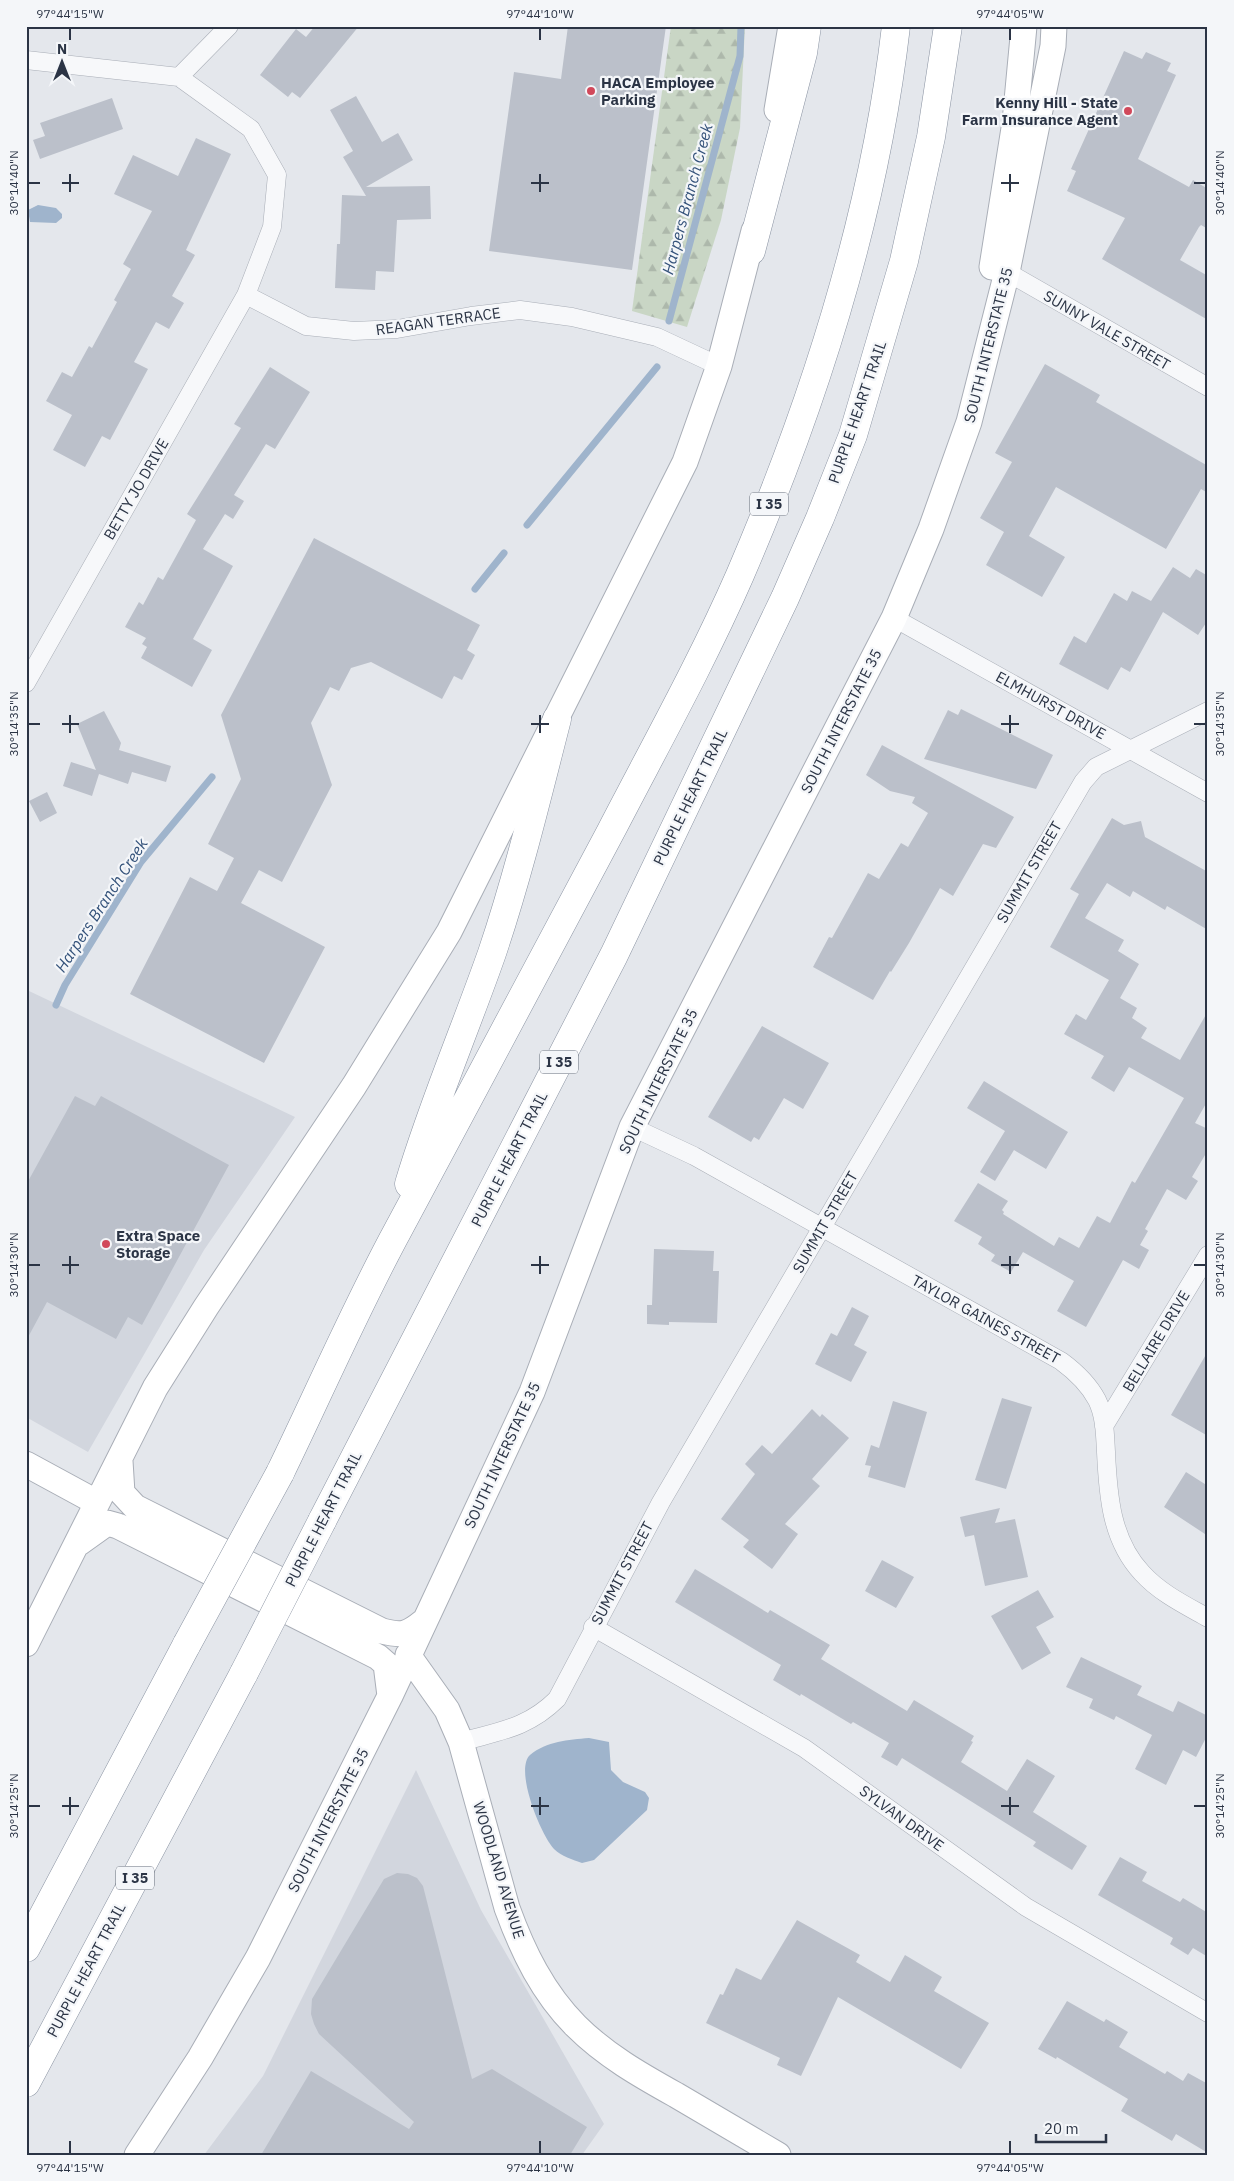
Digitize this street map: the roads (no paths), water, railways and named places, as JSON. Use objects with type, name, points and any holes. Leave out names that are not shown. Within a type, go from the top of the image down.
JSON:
[{"type":"highway","points":[[750,251],[803,53],[807,26]]},
{"type":"highway","name":"I 35","points":[[26,1948],[187,1644],[280,1474],[394,1236],[550,948],[692,674],[738,578],[806,410],[858,233],[884,107],[896,26]]},
{"type":"highway","name":"PURPLE HEART TRAIL","points":[[26,2083],[244,1672],[614,954],[785,598],[820,518],[853,435],[904,261],[932,137],[948,26]]},
{"type":"highway","points":[[394,1236],[424,1133],[493,950],[531,821],[557,719]]},
{"type":"main road","points":[[26,1644],[96,1502],[120,1461],[154,1388],[211,1299],[354,1086],[449,932],[685,462],[719,366],[750,251],[774,129],[790,26]]},
{"type":"main road","points":[[996,316],[991,265],[1015,122],[1024,26]]},
{"type":"main road","name":"SOUTH INTERSTATE 35","points":[[137,2155],[200,2058],[258,1958],[390,1696],[532,1392],[632,1127],[894,618],[932,529],[969,422],[1007,272],[1053,46],[1054,26]]},
{"type":"main road","points":[[120,1461],[122,1493],[135,1507],[382,1631],[398,1635],[410,1632],[424,1622]]},
{"type":"main road","points":[[26,1464],[96,1502]]},
{"type":"main road","points":[[75,1546],[106,1522],[118,1526],[378,1657],[386,1664],[390,1696]]},
{"type":"main road","name":"WOODLAND AVENUE","points":[[408,1655],[447,1710],[461,1742],[517,1935],[528,1960],[560,2008],[590,2039],[623,2065],[778,2155]]},
{"type":"street","points":[[179,77],[229,26]]},
{"type":"street","points":[[26,60],[179,77],[251,130],[277,175],[272,227],[246,295]]},
{"type":"street","name":"SUNNY VALE STREET","points":[[1007,272],[1208,387]]},
{"type":"street","name":"REAGAN TERRACE","points":[[246,295],[306,326],[354,331],[397,329],[471,316],[520,310],[572,317],[656,338],[719,366]]},
{"type":"street","name":"BETTY JO DRIVE","points":[[26,683],[246,295]]},
{"type":"street","name":"ELMHURST DRIVE","points":[[894,618],[1208,793]]},
{"type":"street","name":"SUMMIT STREET","points":[[461,1742],[515,1727],[542,1714],[557,1699],[660,1502],[1078,789],[1096,767],[1208,711]]},
{"type":"street","name":"TAYLOR GAINES STREET","points":[[632,1127],[694,1156],[1061,1361],[1077,1373],[1098,1402],[1104,1426],[1108,1498],[1124,1548],[1142,1573],[1167,1594],[1208,1618]]},
{"type":"street","name":"BELLAIRE DRIVE","points":[[1104,1426],[1208,1256]]},
{"type":"street","name":"SYLVAN DRIVE","points":[[593,1627],[804,1748],[1026,1907],[1208,2013]]},
{"type":"water","points":[[38,205],[56,208],[62,214],[62,218],[56,223],[30,222],[28,210]]},
{"type":"water","points":[[589,1738],[609,1742],[611,1770],[623,1782],[645,1792],[649,1798],[647,1810],[594,1860],[582,1863],[560,1854],[549,1842],[536,1817],[527,1788],[525,1774],[526,1763],[530,1755],[537,1750],[558,1742]]},
{"type":"waterway","name":"Harpers Branch Creek","points":[[669,321],[740,56],[741,26]]},
{"type":"waterway","name":"Harpers Branch Creek","points":[[527,525],[657,367]]},
{"type":"waterway","name":"Harpers Branch Creek","points":[[475,589],[504,553]]},
{"type":"waterway","name":"Harpers Branch Creek","points":[[56,1005],[65,985],[141,862],[212,777]]},
{"type":"place","name":"HACA Employee Parking","points":[[591,91]]},
{"type":"place","name":"Kenny Hill - State Farm Insurance Agent","points":[[1128,111]]},
{"type":"place","name":"Extra Space Storage","points":[[106,1244]]}]
